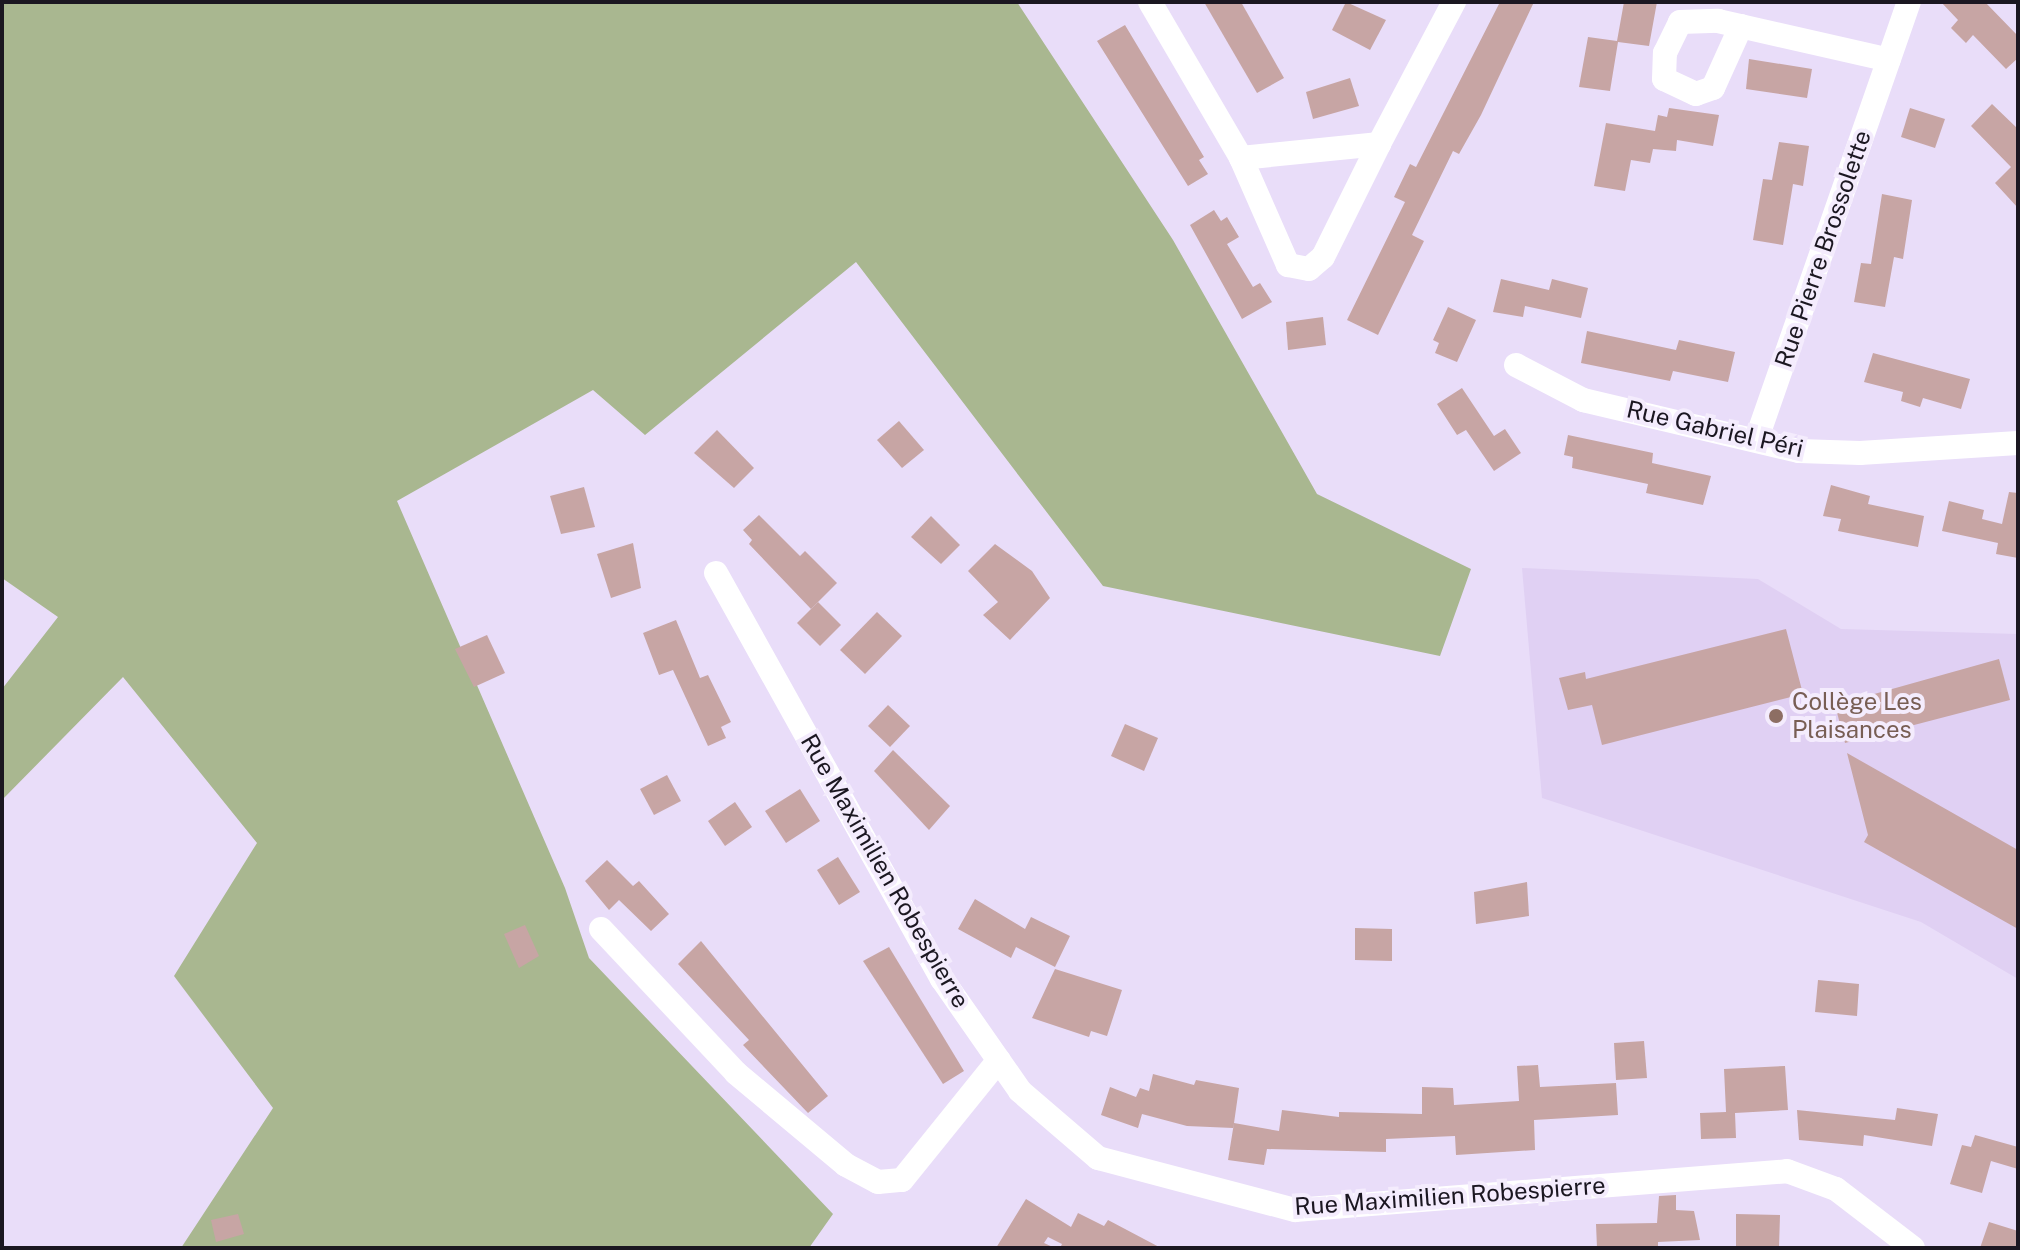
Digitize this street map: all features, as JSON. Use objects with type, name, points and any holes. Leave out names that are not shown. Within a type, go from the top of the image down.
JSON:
[{"type":"street","points":[[1150,2],[1241,158],[1288,265],[1309,269],[1323,257],[1454,2]]},
{"type":"street","name":"Rue Pierre Brossolette","points":[[1757,438],[1909,2]]},
{"type":"street","points":[[1741,26],[1889,60]]},
{"type":"street","points":[[1241,158],[1379,144]]},
{"type":"street","name":"Rue Gabriel Péri","points":[[1516,365],[1583,400],[1757,438],[1799,451],[1860,453],[2018,443]]},
{"type":"street","name":"Rue Maximilien Robespierre","points":[[716,573],[942,979],[1020,1091],[1098,1158],[1295,1210],[1787,1171],[1836,1189],[1913,1248]]},
{"type":"street","points":[[601,929],[736,1073],[846,1165],[878,1182],[902,1180],[999,1060]]},
{"type":"shaded area","name":"Collège Les Plaisances","points":[[1522,568],[1758,579],[1841,629],[2018,634],[2018,979],[1921,922],[1542,798]]},
{"type":"green space","points":[[2,2],[1017,2],[1173,240],[1317,494],[1471,569],[1440,656],[1103,586],[856,262],[645,435],[593,390],[397,501],[565,888],[589,958],[833,1214],[809,1248],[181,1248],[273,1108],[174,976],[257,843],[123,677],[2,800],[2,689],[58,617],[2,578]]},
{"type":"building","points":[[1204,2],[1241,2],[1284,78],[1257,93]]},
{"type":"building","points":[[1346,2],[1386,20],[1370,50],[1332,30]]},
{"type":"building","points":[[1500,2],[1534,2],[1481,115],[1459,154],[1453,151],[1412,235],[1424,241],[1378,335],[1347,320],[1405,202],[1394,197],[1410,164],[1416,167]]},
{"type":"building","points":[[1624,2],[1657,2],[1649,46],[1618,42],[1610,91],[1579,87],[1588,37],[1617,41]]},
{"type":"building","points":[[1941,2],[1985,2],[2018,36],[2018,58],[2006,69],[1973,35],[1966,43],[1951,28],[1958,20]]},
{"type":"building","points":[[1125,25],[1204,157],[1199,160],[1208,174],[1188,186],[1097,41]]},
{"type":"building","points":[[1749,59],[1812,69],[1807,98],[1746,89]]},
{"type":"building","points":[[1350,78],[1359,106],[1313,119],[1306,92]]},
{"type":"building","points":[[1992,104],[2018,129],[2018,208],[1995,183],[2011,167],[1971,126]]},
{"type":"building","points":[[1669,108],[1719,115],[1713,146],[1677,140],[1676,151],[1653,149],[1650,163],[1631,160],[1625,191],[1594,186],[1606,123],[1655,131],[1658,115],[1667,117]]},
{"type":"building","points":[[1910,108],[1945,119],[1935,148],[1901,137]]},
{"type":"building","points":[[1779,142],[1809,146],[1803,186],[1793,184],[1783,245],[1753,240],[1763,179],[1772,180]]},
{"type":"building","points":[[1882,194],[1912,200],[1903,259],[1894,257],[1885,307],[1854,302],[1861,263],[1871,264]]},
{"type":"building","points":[[1214,210],[1221,221],[1227,217],[1239,237],[1227,244],[1253,287],[1260,283],[1272,302],[1242,319],[1190,225]]},
{"type":"building","points":[[1501,279],[1549,290],[1552,279],[1588,288],[1581,318],[1525,306],[1523,317],[1493,312]]},
{"type":"building","points":[[1448,307],[1476,320],[1457,362],[1435,353],[1439,343],[1433,340]]},
{"type":"building","points":[[1323,317],[1326,345],[1288,350],[1286,322]]},
{"type":"building","points":[[1587,331],[1676,350],[1679,340],[1735,352],[1728,382],[1673,371],[1670,381],[1581,363]]},
{"type":"building","points":[[1873,353],[1970,379],[1961,409],[1923,398],[1920,407],[1901,401],[1903,392],[1864,382]]},
{"type":"building","points":[[1462,388],[1494,436],[1505,429],[1521,453],[1494,471],[1466,430],[1457,435],[1437,404]]},
{"type":"building","points":[[899,421],[924,450],[902,468],[877,440]]},
{"type":"building","points":[[717,430],[754,468],[734,488],[694,453]]},
{"type":"building","points":[[1568,435],[1653,453],[1652,463],[1711,476],[1703,505],[1646,493],[1648,484],[1572,468],[1573,457],[1564,455]]},
{"type":"building","points":[[1831,485],[1870,496],[1868,504],[1924,516],[1918,547],[1838,531],[1841,519],[1823,516]]},
{"type":"building","points":[[584,487],[595,527],[561,534],[550,496]]},
{"type":"building","points":[[2009,492],[2018,493],[2018,558],[1996,554],[1998,543],[1942,531],[1949,501],[1984,510],[1982,519],[2002,524]]},
{"type":"building","points":[[759,515],[800,556],[805,551],[837,583],[811,609],[749,544],[752,540],[743,530]]},
{"type":"building","points":[[931,516],[960,545],[941,564],[911,537]]},
{"type":"building","points":[[633,543],[641,588],[611,598],[597,554]]},
{"type":"building","points":[[995,544],[1032,571],[1050,598],[1010,640],[983,615],[998,602],[968,571]]},
{"type":"building","points":[[818,602],[841,625],[820,646],[797,623]]},
{"type":"building","points":[[877,612],[902,636],[865,674],[840,650]]},
{"type":"building","points":[[676,620],[700,678],[708,675],[731,722],[721,727],[726,738],[708,746],[673,670],[659,675],[643,633]]},
{"type":"building","points":[[1786,629],[1803,694],[1602,745],[1592,705],[1568,710],[1559,678],[1585,672],[1586,679]]},
{"type":"building","points":[[487,635],[505,673],[474,687],[455,649]]},
{"type":"building","points":[[1999,659],[2010,700],[1845,743],[1835,705]]},
{"type":"building","points":[[888,705],[910,726],[890,747],[868,726]]},
{"type":"building","points":[[1125,724],[1158,738],[1144,771],[1111,756]]},
{"type":"building","points":[[893,750],[950,806],[929,830],[874,771]]},
{"type":"building","points":[[1847,753],[2018,850],[2018,929],[1864,842],[1868,835]]},
{"type":"building","points":[[667,775],[681,801],[654,815],[640,789]]},
{"type":"building","points":[[800,789],[820,821],[786,843],[765,811]]},
{"type":"building","points":[[735,802],[752,827],[725,846],[708,821]]},
{"type":"building","points":[[838,857],[860,892],[839,905],[817,870]]},
{"type":"building","points":[[607,860],[633,886],[639,881],[669,914],[651,931],[619,900],[609,910],[585,881]]},
{"type":"building","points":[[1527,882],[1529,916],[1476,924],[1474,892]]},
{"type":"building","points":[[975,899],[1025,929],[1031,917],[1070,936],[1055,967],[1016,947],[1011,958],[958,929]]},
{"type":"building","points":[[525,925],[539,956],[519,968],[504,934]]},
{"type":"building","points":[[1355,928],[1392,929],[1392,961],[1355,960]]},
{"type":"building","points":[[701,941],[828,1096],[808,1113],[743,1045],[749,1040],[678,964]]},
{"type":"building","points":[[889,947],[964,1071],[943,1084],[863,961]]},
{"type":"building","points":[[1055,969],[1122,990],[1107,1036],[1091,1031],[1089,1037],[1032,1018]]},
{"type":"building","points":[[1818,980],[1859,984],[1857,1016],[1815,1012]]},
{"type":"building","points":[[1644,1041],[1647,1078],[1616,1080],[1614,1043]]},
{"type":"building","points":[[1538,1065],[1540,1087],[1616,1083],[1618,1115],[1534,1120],[1535,1150],[1456,1155],[1455,1136],[1386,1139],[1386,1152],[1267,1149],[1264,1165],[1228,1160],[1234,1123],[1279,1131],[1282,1110],[1339,1117],[1339,1112],[1422,1114],[1422,1087],[1453,1088],[1454,1105],[1519,1101],[1517,1066]]},
{"type":"building","points":[[1785,1066],[1788,1110],[1735,1113],[1736,1138],[1701,1139],[1700,1113],[1726,1112],[1724,1069]]},
{"type":"building","points":[[1153,1074],[1194,1085],[1196,1080],[1239,1088],[1233,1128],[1187,1126],[1142,1114],[1138,1128],[1101,1115],[1110,1087],[1136,1097],[1140,1088],[1149,1091]]},
{"type":"building","points":[[1897,1108],[1938,1114],[1932,1146],[1864,1135],[1863,1146],[1799,1140],[1797,1110],[1895,1120]]},
{"type":"building","points":[[1975,1135],[2018,1147],[2018,1169],[1991,1161],[1982,1193],[1950,1184],[1962,1145],[1971,1147]]},
{"type":"building","points":[[1676,1195],[1676,1210],[1694,1211],[1700,1240],[1658,1242],[1658,1248],[1597,1248],[1596,1224],[1657,1223],[1659,1196]]},
{"type":"building","points":[[1026,1199],[1071,1227],[1078,1213],[1104,1226],[1108,1220],[1161,1248],[1060,1248],[1062,1244],[1048,1237],[1044,1243],[1055,1248],[996,1248]]},
{"type":"building","points":[[238,1214],[244,1234],[216,1242],[211,1220]]},
{"type":"building","points":[[1736,1214],[1780,1215],[1779,1248],[1736,1248]]},
{"type":"building","points":[[1989,1222],[2018,1231],[2018,1248],[1980,1248]]},
{"type":"place","name":"Collège Les Plaisances","points":[[1776,716]]}]
